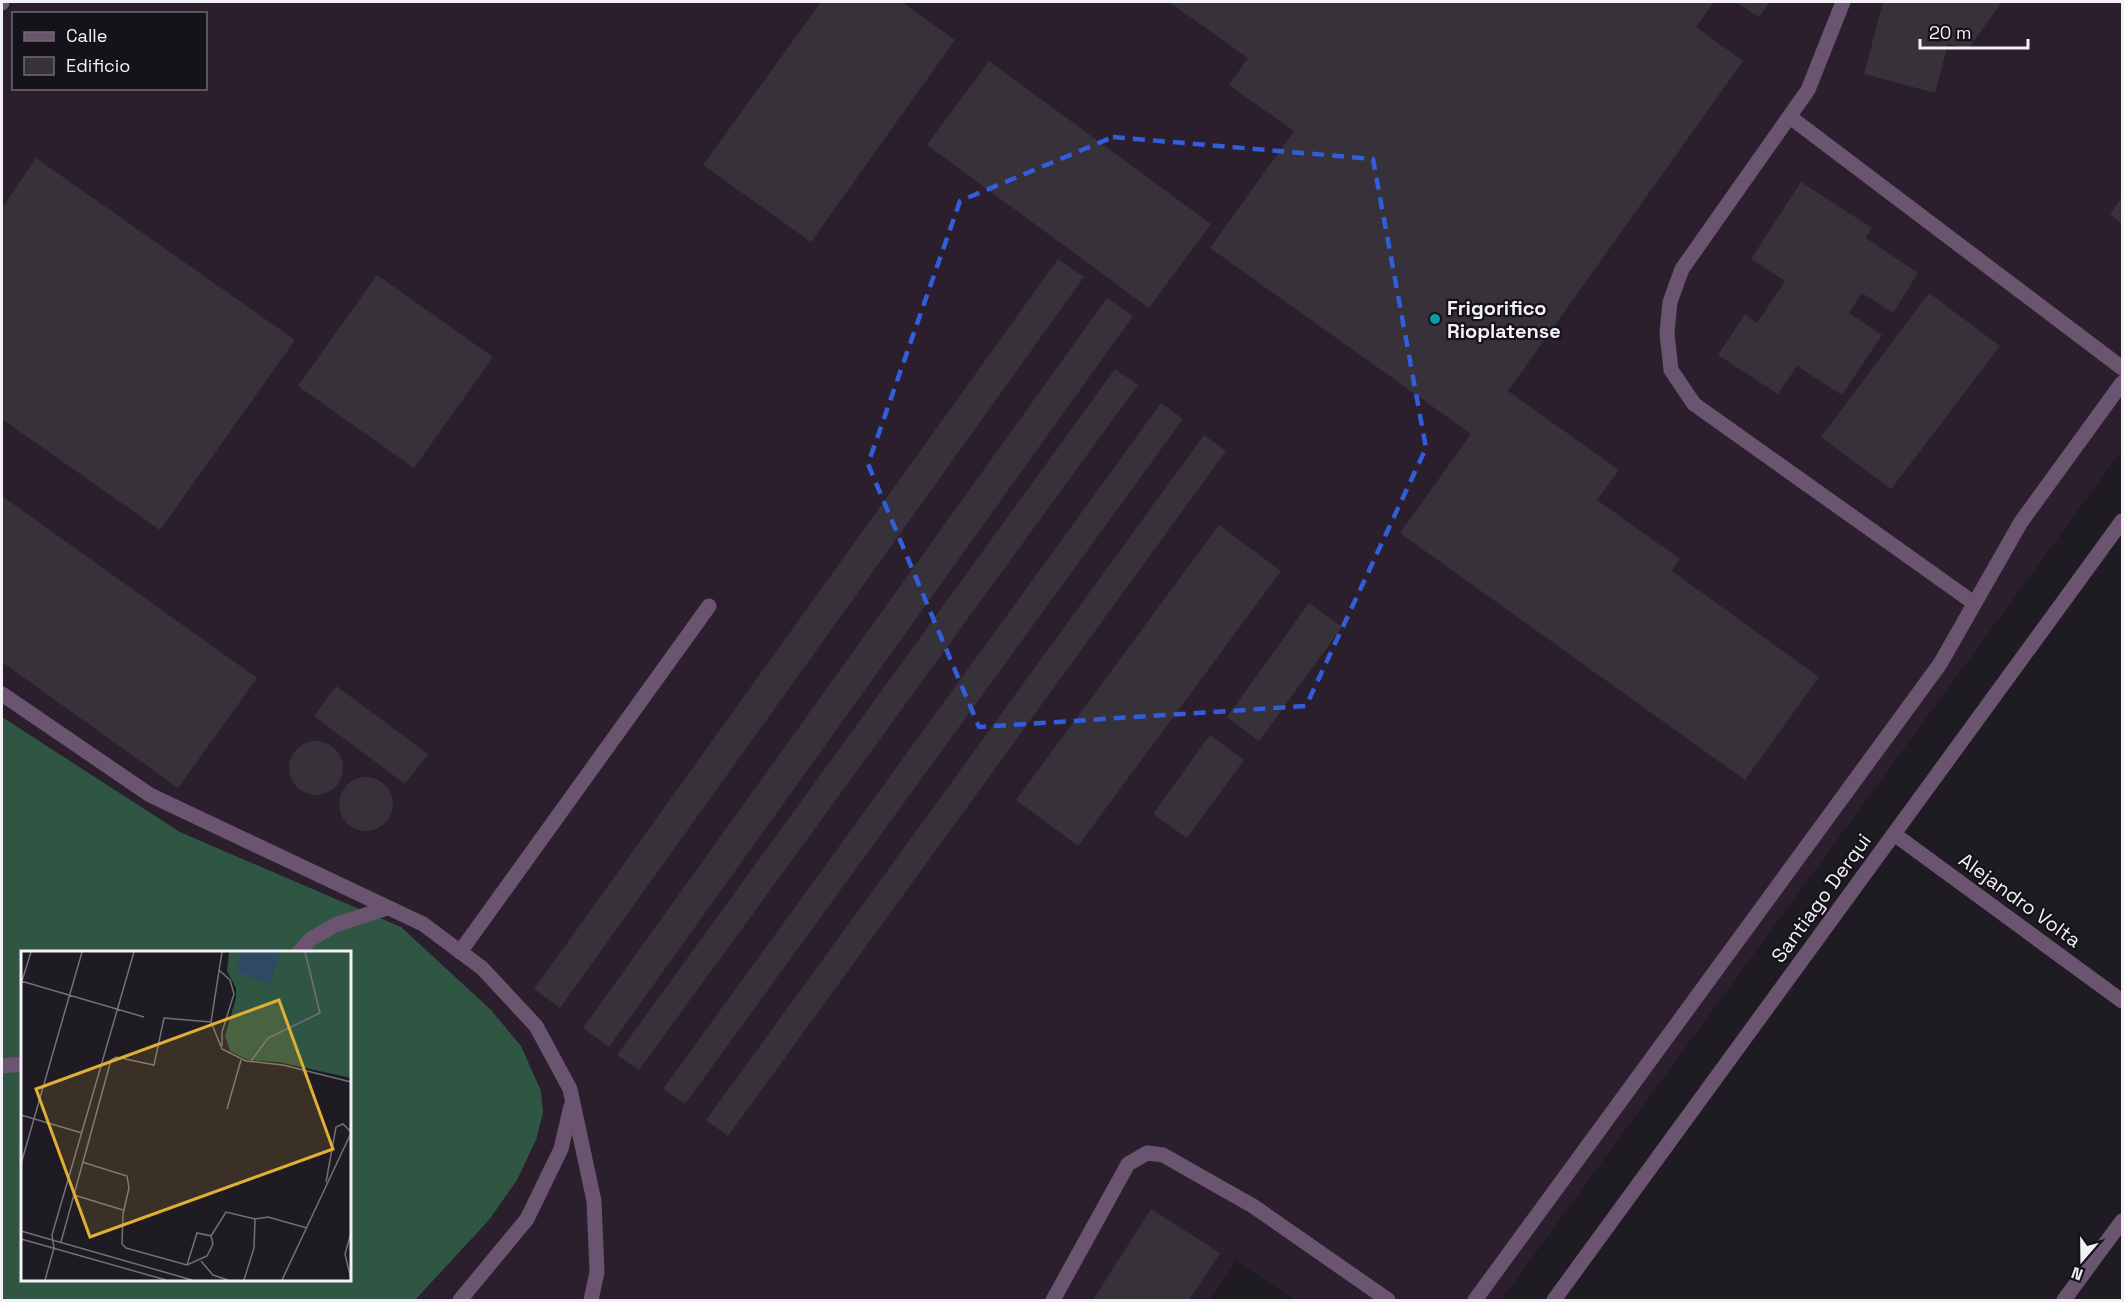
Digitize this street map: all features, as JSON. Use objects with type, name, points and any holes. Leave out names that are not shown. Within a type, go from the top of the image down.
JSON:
[{"type":"street","points":[[1843,2],[1808,90],[1682,269],[1670,302],[1667,333],[1671,370],[1694,404],[1974,603]]},
{"type":"street","points":[[1790,117],[2122,368]]},
{"type":"street","points":[[1475,1300],[1940,664],[2021,522],[2122,383]]},
{"type":"street","name":"Santiago Derqui","points":[[1554,1300],[2122,521]]},
{"type":"street","points":[[460,952],[709,606]]},
{"type":"street","points":[[2,694],[150,795],[423,924],[482,968],[536,1026],[570,1089],[594,1201],[597,1272],[591,1300]]},
{"type":"street","name":"Alejandro Volta","points":[[1894,834],[2122,1001]]},
{"type":"street","points":[[300,951],[311,939],[335,925],[387,908]]},
{"type":"street","points":[[2,1066],[21,1064]]},
{"type":"street","points":[[460,1300],[527,1220],[561,1149],[572,1099]]},
{"type":"street","points":[[1053,1300],[1128,1164],[1147,1153],[1163,1155],[1253,1206],[1388,1300]]},
{"type":"street","points":[[2064,1300],[2122,1221]]},
{"type":"highlighted area","points":[[1113,137],[1373,159],[1426,448],[1306,706],[979,727],[868,464],[960,201]]},
{"type":"shaded area","points":[[2,2],[2122,2],[2122,450],[1501,1300],[1295,1300],[1236,1260],[1209,1300],[415,1300],[489,1220],[401,927],[180,832],[2,717]]},
{"type":"green space","points":[[2,717],[180,832],[401,927],[491,1010],[521,1046],[541,1091],[543,1113],[536,1140],[517,1180],[489,1220],[415,1300],[2,1300]]},
{"type":"building","points":[[821,2],[902,2],[955,40],[811,242],[703,165]]},
{"type":"building","name":"Frigorifico Rioplatense","points":[[1169,2],[1714,2],[1696,27],[1743,61],[1508,391],[1619,470],[1597,500],[1680,559],[1672,571],[1819,677],[1745,780],[1400,533],[1471,434],[1210,248],[1294,131],[1229,85],[1248,58]]},
{"type":"building","points":[[1736,2],[1770,2],[1759,17]]},
{"type":"building","points":[[1883,2],[2002,2],[1968,49],[1948,44],[1935,93],[1864,74]]},
{"type":"building","points":[[989,61],[1211,224],[1149,308],[927,145]]},
{"type":"building","points":[[36,158],[295,340],[160,530],[2,419],[2,208]]},
{"type":"building","points":[[1801,182],[1872,228],[1866,238],[1918,273],[1893,313],[1862,293],[1849,313],[1882,335],[1842,395],[1797,366],[1778,394],[1718,355],[1745,314],[1757,323],[1785,281],[1751,259]]},
{"type":"building","points":[[2122,197],[2122,224],[2110,214]]},
{"type":"building","points":[[1058,259],[1084,277],[560,1008],[534,989]]},
{"type":"building","points":[[377,275],[493,357],[414,468],[298,386]]},
{"type":"building","points":[[1929,293],[2000,346],[1891,489],[1821,437]]},
{"type":"building","points":[[1107,298],[1133,316],[609,1047],[583,1028]]},
{"type":"building","points":[[1115,369],[1138,385],[639,1070],[617,1055]]},
{"type":"building","points":[[1161,403],[1183,419],[685,1104],[663,1089]]},
{"type":"building","points":[[1204,435],[1226,451],[728,1136],[706,1120]]},
{"type":"building","points":[[2,496],[257,678],[178,788],[2,662]]},
{"type":"building","points":[[1219,525],[1281,571],[1078,846],[1016,800]]},
{"type":"building","points":[[1309,603],[1342,627],[1259,741],[1227,717]]},
{"type":"building","points":[[336,686],[428,754],[405,784],[314,716]]},
{"type":"building","points":[[1210,735],[1244,760],[1187,838],[1153,814]]},
{"type":"building","points":[[311,741],[321,741],[331,745],[339,753],[343,768],[339,783],[331,791],[321,795],[311,795],[301,791],[293,783],[289,773],[289,763],[293,753],[301,745]]},
{"type":"building","points":[[361,777],[371,777],[381,781],[389,789],[393,804],[389,819],[381,827],[371,831],[361,831],[351,827],[343,819],[339,809],[339,799],[343,789],[351,781]]},
{"type":"building","points":[[1151,1209],[1220,1253],[1189,1300],[1093,1300]]},
{"type":"place","name":"Frigorifico Rioplatense","points":[[1435,319]]}]
